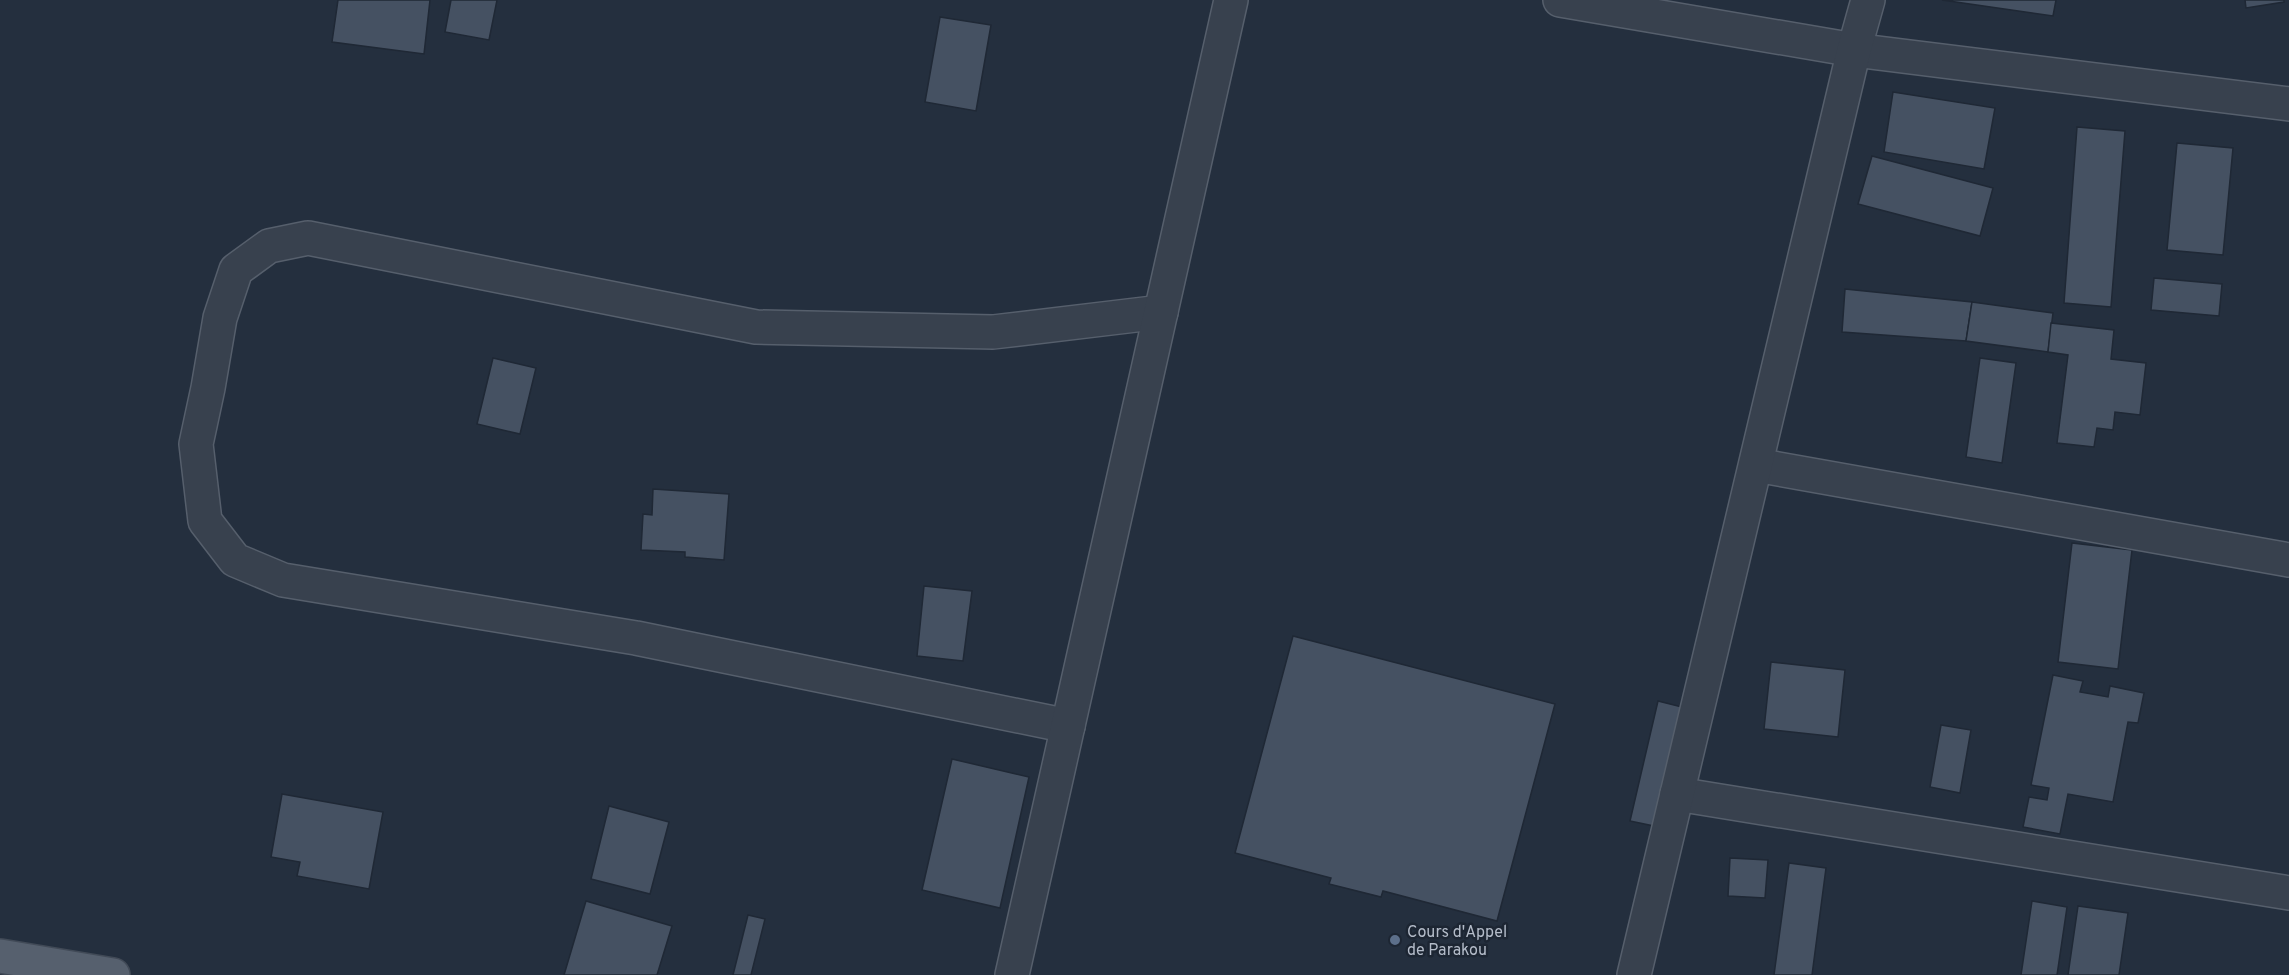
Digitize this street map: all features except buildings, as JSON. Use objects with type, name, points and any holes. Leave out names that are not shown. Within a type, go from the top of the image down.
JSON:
[{"type":"main road","points":[[0,956],[113,975]]},
{"type":"street","points":[[1012,975],[1231,0]]},
{"type":"street","points":[[1560,0],[1854,50],[2289,104]]},
{"type":"street","points":[[1634,975],[1854,50],[1868,0]]},
{"type":"street","points":[[1068,726],[636,638],[283,580],[235,560],[205,521],[196,444],[220,318],[236,270],[269,246],[308,238],[756,327],[993,332],[1161,312]]},
{"type":"street","points":[[1756,465],[2289,560]]},
{"type":"street","points":[[1677,794],[2289,893]]},
{"type":"place","name":"Cours d'Appel de Parakou","points":[[1395,940]]}]
